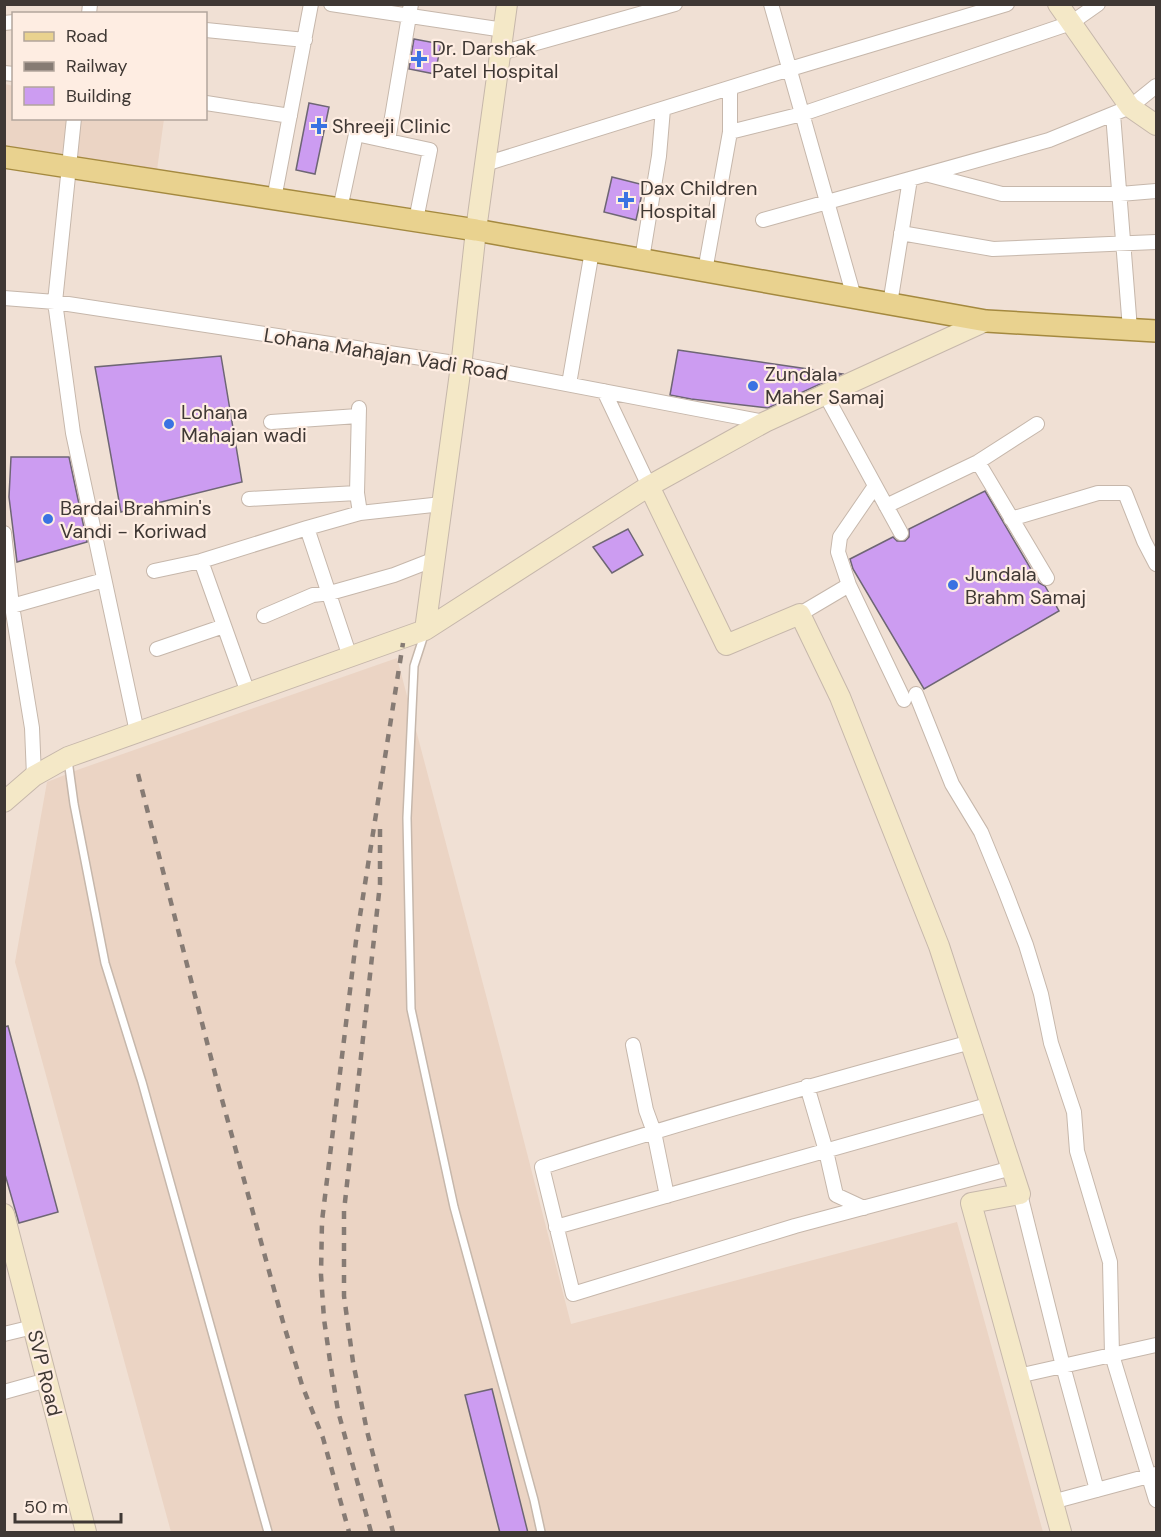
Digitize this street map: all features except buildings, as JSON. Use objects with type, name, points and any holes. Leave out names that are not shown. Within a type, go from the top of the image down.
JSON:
[{"type":"main road","points":[[4,157],[476,230],[986,321],[1156,331]]},
{"type":"street","points":[[274,199],[311,4]]},
{"type":"street","points":[[331,4],[410,10],[504,30]]},
{"type":"street","points":[[425,630],[507,4]]},
{"type":"street","points":[[501,53],[675,4]]},
{"type":"street","points":[[771,4],[854,297]]},
{"type":"street","points":[[485,164],[1007,4]]},
{"type":"street","points":[[1058,4],[1122,110],[1120,194],[1130,329]]},
{"type":"street","points":[[730,132],[802,114],[1071,23],[1098,4]]},
{"type":"street","points":[[388,141],[410,10]]},
{"type":"street","points":[[207,30],[305,40]]},
{"type":"street","points":[[763,220],[1049,140],[1122,110],[1156,86]]},
{"type":"street","points":[[705,271],[730,132],[730,88]]},
{"type":"street","points":[[207,103],[290,116]]},
{"type":"street","points":[[642,259],[659,156],[663,109]]},
{"type":"street","points":[[1122,110],[1156,125]]},
{"type":"street","points":[[74,120],[55,302],[73,433],[137,732]]},
{"type":"street","points":[[340,209],[356,134],[430,150],[416,220]]},
{"type":"street","points":[[927,174],[1002,194],[1120,194],[1156,191]]},
{"type":"street","points":[[890,304],[910,179]]},
{"type":"street","points":[[901,233],[993,249],[1156,242]]},
{"type":"street","points":[[569,384],[592,251]]},
{"type":"street","name":"Lohana Mahajan Vadi Road","points":[[4,298],[55,302],[461,364],[765,422]]},
{"type":"street","points":[[4,802],[34,776],[68,757],[425,630],[650,486],[765,422],[986,321]]},
{"type":"street","points":[[604,391],[726,645],[800,614],[849,585]]},
{"type":"street","points":[[825,394],[901,533]]},
{"type":"street","points":[[271,422],[359,412],[357,493],[360,513]]},
{"type":"street","points":[[886,506],[978,462],[1037,424]]},
{"type":"street","points":[[978,462],[1047,578]]},
{"type":"street","points":[[875,486],[840,537],[838,552],[849,585],[910,697],[952,784],[981,832],[1026,945],[1041,994],[1051,1043],[1074,1112],[1077,1151],[1110,1262],[1112,1355],[1153,1475],[1156,1500]]},
{"type":"street","points":[[249,499],[357,493]]},
{"type":"street","points":[[1011,519],[1098,493],[1125,493],[1156,564]]},
{"type":"street","points":[[154,571],[201,561],[360,513],[442,504]]},
{"type":"street","points":[[307,528],[350,657]]},
{"type":"street","points":[[4,533],[12,606],[32,728],[34,776]]},
{"type":"street","points":[[264,616],[313,595],[394,575],[435,559]]},
{"type":"street","points":[[201,561],[248,693]]},
{"type":"street","points":[[12,606],[104,580]]},
{"type":"street","points":[[800,614],[840,697],[939,946],[1020,1194],[1097,1490]]},
{"type":"street","points":[[157,649],[224,626]]},
{"type":"street","points":[[970,1042],[807,1086],[542,1167],[573,1294],[795,1226],[1011,1168]]},
{"type":"street","points":[[633,1045],[667,1196]]},
{"type":"street","points":[[807,1086],[836,1195],[864,1208]]},
{"type":"street","points":[[556,1227],[991,1104]]},
{"type":"street","points":[[1020,1194],[970,1203],[1061,1533]]},
{"type":"street","name":"SVP Road","points":[[4,1214],[12,1272],[33,1327],[86,1533]]},
{"type":"street","points":[[4,1334],[33,1327]]},
{"type":"street","points":[[1018,1376],[1156,1344]]},
{"type":"street","points":[[4,1392],[47,1380]]},
{"type":"street","points":[[1052,1502],[1153,1475]]},
{"type":"lane","points":[[425,630],[414,666],[407,818],[411,1009],[454,1208],[541,1533]]},
{"type":"lane","points":[[68,757],[74,804],[105,963],[142,1082],[268,1533]]},
{"type":"shaded area","points":[[5,84],[12,86],[12,120],[164,120],[157,170],[5,149]]},
{"type":"shaded area","points":[[397,658],[571,1324],[957,1222],[1043,1532],[171,1532],[15,962],[47,782]]},
{"type":"railway","points":[[371,1532],[338,1411],[331,1368],[321,1275],[322,1221],[356,941],[403,643]]},
{"type":"railway","points":[[138,774],[218,1085],[283,1322],[302,1385],[323,1438],[349,1532]]},
{"type":"railway","points":[[380,829],[380,884],[344,1211],[344,1296],[353,1362],[367,1431],[393,1532]]},
{"type":"place","name":"Dr. Darshak Patel Hospital","points":[[419,59]]},
{"type":"place","name":"Shreeji Clinic","points":[[319,126]]},
{"type":"place","name":"Dax Children Hospital","points":[[626,200]]},
{"type":"place","name":"Zundala Maher Samaj","points":[[753,386]]},
{"type":"place","name":"Lohana Mahajan wadi","points":[[169,424]]},
{"type":"place","name":"Bardai Brahmin's Vandi - Koriwad","points":[[48,519]]},
{"type":"place","name":"Jundala Brahm Samaj","points":[[953,585]]}]
